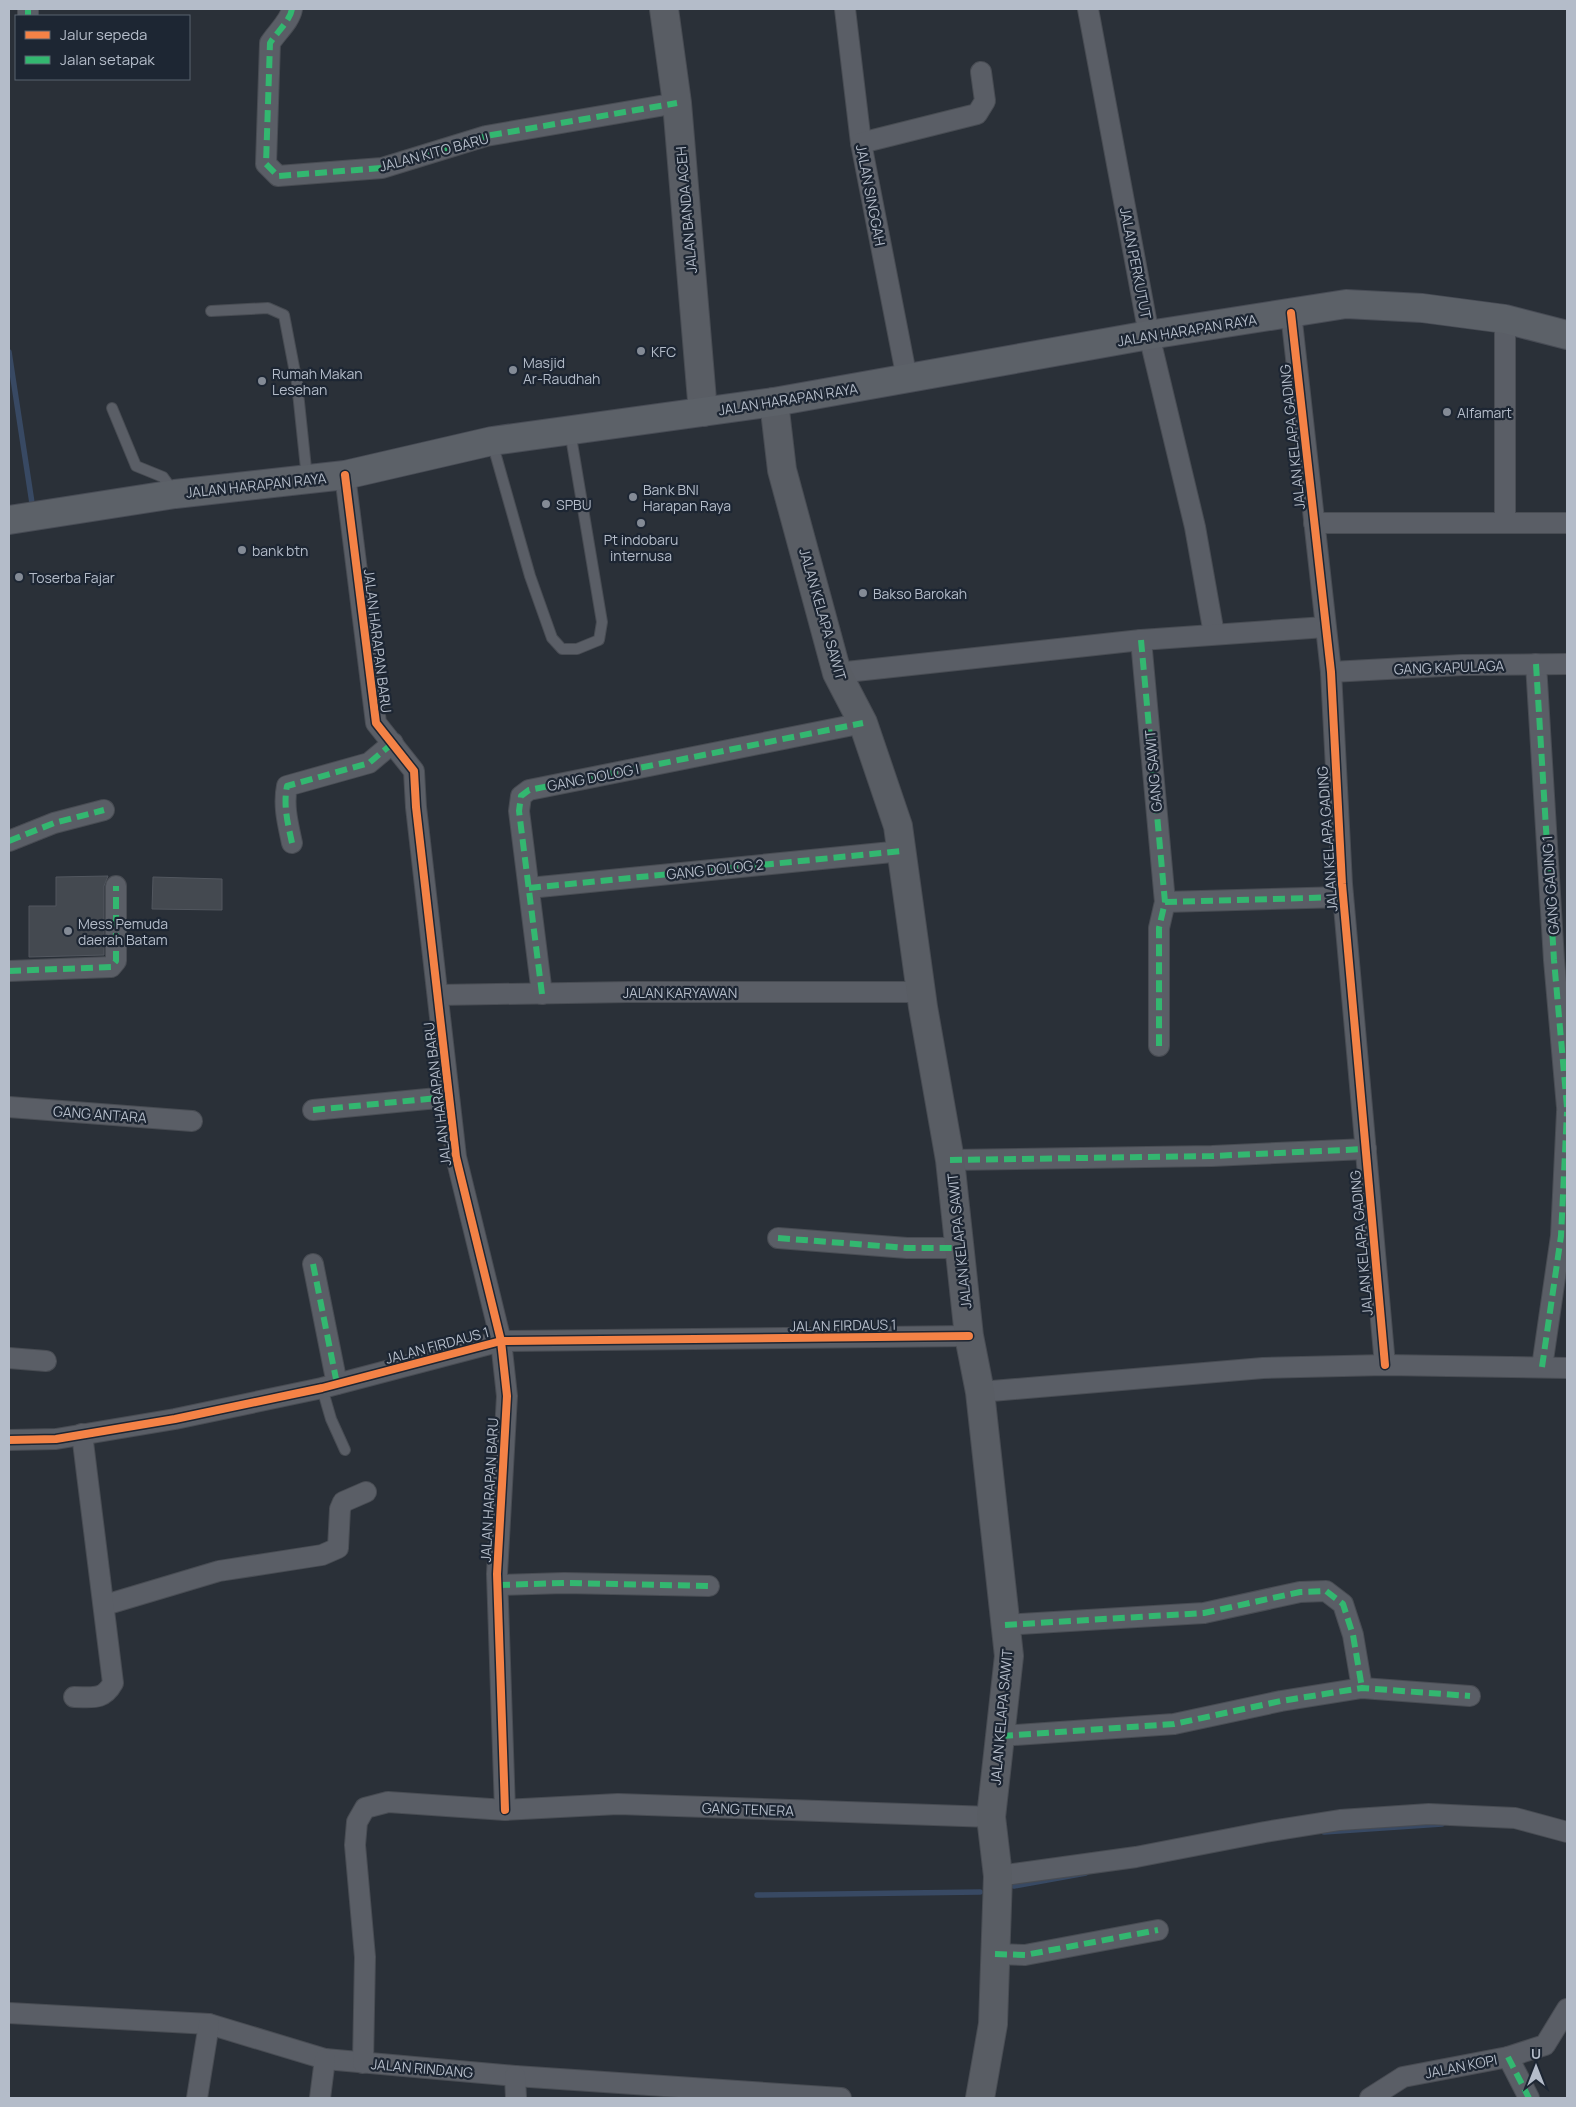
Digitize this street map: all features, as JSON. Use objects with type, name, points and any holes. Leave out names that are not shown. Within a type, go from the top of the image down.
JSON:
[{"type":"main road","name":"JALAN BANDA ACEH","points":[[664,9],[677,103],[702,412]]},
{"type":"main road","name":"JALAN HARAPAN RAYA","points":[[9,520],[175,494],[345,475],[492,441],[774,402],[907,380],[1150,335],[1346,304],[1422,308],[1505,319],[1567,335]]},
{"type":"main road","name":"JALAN KELAPA SAWIT","points":[[774,402],[782,470],[837,673],[863,723],[898,826],[921,992],[950,1160],[969,1336],[980,1392],[1009,1656],[991,1817],[998,1876],[993,2024],[980,2098]]},
{"type":"street","name":"JALAN KITO BARU","points":[[292,9],[291,16],[281,26],[270,43],[266,164],[278,176],[382,168],[486,136],[677,103]]},
{"type":"street","name":"JALAN SINGGAH","points":[[846,9],[861,143],[907,380]]},
{"type":"street","name":"JALAN PERKUTUT","points":[[1088,9],[1150,335],[1194,527],[1214,634]]},
{"type":"street","points":[[861,143],[977,114],[985,101],[981,72]]},
{"type":"street","name":"JALAN KELAPA GADING","points":[[1291,313],[1331,672],[1343,897],[1385,1365]]},
{"type":"street","points":[[1505,319],[1505,523]]},
{"type":"street","name":"JALAN HARAPAN BARU","points":[[345,475],[376,723],[414,771],[416,807],[456,1157],[501,1341],[507,1396],[498,1585],[505,1810]]},
{"type":"street","points":[[1314,523],[1567,523]]},
{"type":"street","points":[[837,673],[1141,640],[1325,627]]},
{"type":"street","name":"GANG SAWIT","points":[[1141,640],[1165,902],[1159,928],[1159,1046]]},
{"type":"street","name":"GANG GADING 1","points":[[1536,664],[1554,960],[1567,1107]]},
{"type":"street","name":"GANG KAPULAGA","points":[[1331,672],[1462,665],[1567,664]]},
{"type":"street","name":"GANG DOLOG I","points":[[542,994],[519,811],[521,796],[529,790],[863,723]]},
{"type":"street","points":[[292,843],[284,798],[287,786],[369,763],[392,743]]},
{"type":"street","points":[[9,841],[54,822],[104,810]]},
{"type":"street","name":"GANG DOLOG 2","points":[[529,888],[902,851]]},
{"type":"street","points":[[9,971],[111,967],[116,961],[116,886]]},
{"type":"street","points":[[1165,902],[1343,897]]},
{"type":"street","name":"JALAN KARYAWAN","points":[[438,995],[629,992],[921,992]]},
{"type":"street","points":[[312,1110],[448,1097]]},
{"type":"street","name":"GANG ANTARA","points":[[9,1107],[192,1121]]},
{"type":"street","points":[[1542,1367],[1560,1236],[1567,1112]]},
{"type":"street","points":[[950,1160],[1212,1156],[1366,1149]]},
{"type":"street","points":[[778,1238],[898,1247],[960,1248]]},
{"type":"street","points":[[313,1264],[329,1386]]},
{"type":"street","name":"JALAN FIRDAUS 1","points":[[9,1440],[56,1439],[175,1419],[329,1386],[501,1341],[969,1336]]},
{"type":"street","points":[[9,1358],[46,1361]]},
{"type":"street","points":[[980,1392],[1262,1368],[1385,1365],[1567,1368]]},
{"type":"street","points":[[74,1697],[99,1697],[108,1693],[113,1683],[105,1605],[82,1434]]},
{"type":"street","points":[[105,1605],[219,1571],[322,1555],[338,1548],[340,1509],[343,1502],[366,1492]]},
{"type":"street","points":[[498,1585],[564,1582],[709,1586]]},
{"type":"street","points":[[1005,1625],[1204,1613],[1300,1592],[1326,1591],[1342,1604],[1353,1635],[1362,1688]]},
{"type":"street","points":[[1001,1736],[1174,1724],[1281,1701],[1362,1688],[1470,1696]]},
{"type":"street","name":"GANG TENERA","points":[[363,2063],[365,1957],[355,1845],[357,1822],[364,1808],[388,1802],[505,1810],[618,1804],[991,1817]]},
{"type":"street","points":[[998,1876],[1136,1857],[1265,1832],[1340,1820],[1429,1814],[1515,1818],[1567,1832]]},
{"type":"street","points":[[995,1954],[1025,1955],[1158,1930]]},
{"type":"street","name":"JALAN KOPI","points":[[1370,2098],[1403,2077],[1508,2057],[1545,2045],[1567,2010]]},
{"type":"street","name":"JALAN RINDANG","points":[[9,2012],[209,2024],[324,2059],[515,2076],[840,2098]]},
{"type":"street","points":[[197,2098],[209,2024]]},
{"type":"street","points":[[1508,2057],[1529,2098]]},
{"type":"street","points":[[320,2098],[324,2059]]},
{"type":"street","points":[[515,2076],[516,2098]]},
{"type":"lane","points":[[211,311],[268,308],[284,315],[297,383],[307,479]]},
{"type":"lane","points":[[112,408],[136,466],[163,477],[175,494]]},
{"type":"lane","points":[[492,441],[530,576],[552,638],[562,649],[577,648],[599,640],[602,622],[570,430]]},
{"type":"lane","points":[[329,1386],[330,1419],[345,1450]]},
{"type":"building","name":"Mess Pemuda daerah Batam","points":[[108,876],[104,886],[104,955],[29,957],[29,906],[56,906],[56,877]]},
{"type":"building","points":[[153,877],[222,879],[222,910],[152,909]]},
{"type":"waterway","points":[[9,352],[32,503]]},
{"type":"waterway","points":[[1324,1832],[1442,1824]]},
{"type":"waterway","points":[[1014,1886],[1086,1873]]},
{"type":"waterway","points":[[757,1895],[980,1892]]},
{"type":"marked path","points":[[28,9],[28,15]]},
{"type":"marked path","points":[[292,9],[286,22],[270,43],[266,164],[278,176],[382,168],[486,136],[677,103]]},
{"type":"marked path","points":[[1141,640],[1165,902],[1159,928],[1159,1046]]},
{"type":"marked path","points":[[1536,664],[1554,960],[1567,1107]]},
{"type":"marked path","points":[[542,994],[519,811],[521,796],[529,790],[863,723]]},
{"type":"marked path","points":[[292,843],[286,808],[287,786],[369,763],[393,743]]},
{"type":"marked path","points":[[9,841],[54,823],[104,810]]},
{"type":"marked path","points":[[529,888],[902,851]]},
{"type":"marked path","points":[[9,971],[111,967],[116,961],[116,886]]},
{"type":"marked path","points":[[1165,902],[1343,897]]},
{"type":"marked path","points":[[313,1110],[448,1097]]},
{"type":"marked path","points":[[1542,1367],[1561,1236],[1567,1112]]},
{"type":"marked path","points":[[950,1160],[1212,1156],[1366,1149]]},
{"type":"marked path","points":[[778,1238],[907,1248],[960,1248]]},
{"type":"marked path","points":[[313,1264],[337,1384]]},
{"type":"marked path","points":[[498,1585],[564,1583],[709,1586]]},
{"type":"marked path","points":[[1005,1625],[1204,1613],[1300,1592],[1326,1591],[1343,1604],[1353,1635],[1362,1688]]},
{"type":"marked path","points":[[1001,1736],[1174,1724],[1281,1701],[1362,1688],[1470,1696]]},
{"type":"marked path","points":[[995,1954],[1025,1955],[1158,1930]]},
{"type":"marked path","points":[[1508,2057],[1529,2098]]},
{"type":"cycle path","points":[[1291,313],[1331,672],[1342,884],[1385,1365]]},
{"type":"cycle path","points":[[345,475],[376,723],[414,771],[416,807],[456,1157],[501,1341],[507,1396],[497,1574],[505,1810]]},
{"type":"cycle path","points":[[9,1440],[56,1439],[175,1419],[322,1388],[501,1341],[969,1336]]},
{"type":"place","name":"KFC","points":[[641,351]]},
{"type":"place","name":"Masjid Ar-Raudhah","points":[[513,370]]},
{"type":"place","name":"Rumah Makan Lesehan","points":[[262,381]]},
{"type":"place","name":"Alfamart","points":[[1447,412]]},
{"type":"place","name":"Bank BNI Harapan Raya","points":[[633,497]]},
{"type":"place","name":"SPBU","points":[[546,504]]},
{"type":"place","name":"Pt indobaru internusa","points":[[641,523]]},
{"type":"place","name":"bank btn","points":[[242,550]]},
{"type":"place","name":"Toserba Fajar","points":[[19,577]]},
{"type":"place","name":"Bakso Barokah","points":[[863,593]]},
{"type":"place","name":"Mess Pemuda daerah Batam","points":[[68,931]]}]
